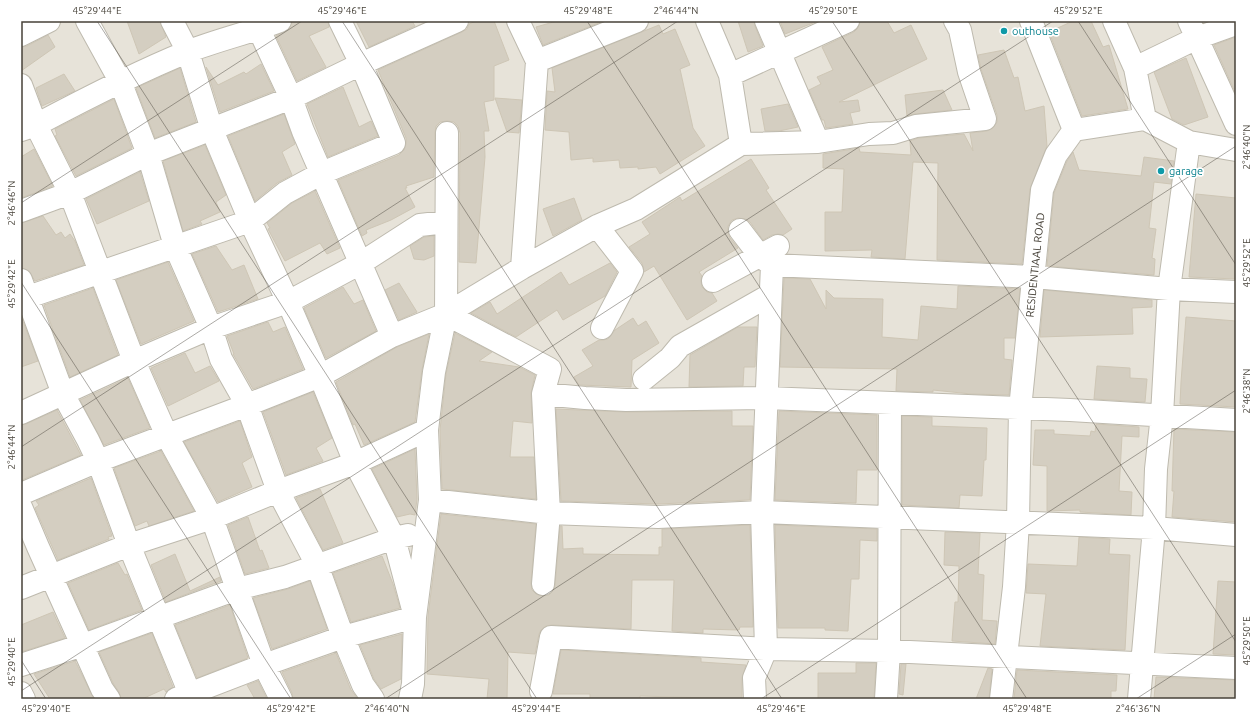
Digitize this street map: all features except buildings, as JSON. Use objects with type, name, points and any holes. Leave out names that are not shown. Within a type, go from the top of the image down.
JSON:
[{"type":"street","points":[[21,35],[49,21]]},
{"type":"street","points":[[86,21],[120,81],[148,154],[175,246],[211,328],[221,359],[247,405],[278,491],[317,565],[343,637],[363,685],[373,699]]},
{"type":"street","points":[[172,21],[188,52],[212,130],[250,221],[288,302],[355,463],[394,538],[415,617]]},
{"type":"street","points":[[28,128],[120,81],[188,52],[257,25],[280,21]]},
{"type":"street","points":[[340,21],[361,64],[394,143],[322,173],[285,193],[250,221],[100,272],[23,293],[63,394],[98,461],[159,617],[186,697],[264,665],[343,637],[415,617]]},
{"type":"street","points":[[21,211],[70,193],[148,154],[291,98],[361,64],[457,21]]},
{"type":"street","points":[[518,21],[537,61],[522,268]]},
{"type":"street","points":[[537,61],[610,26],[637,21]]},
{"type":"street","points":[[707,21],[730,75],[741,144]]},
{"type":"street","points":[[766,21],[818,142]]},
{"type":"street","points":[[730,75],[848,21]]},
{"type":"street","points":[[21,494],[98,461],[167,436],[320,376],[392,336],[446,314],[522,268],[597,226],[636,209],[741,144],[818,142],[893,132],[916,126],[985,119],[969,72],[960,30],[955,21]]},
{"type":"street","points":[[1114,21],[1135,68],[1145,120]]},
{"type":"street","points":[[1036,22],[1074,130],[1145,120],[1189,142],[1236,150]]},
{"type":"street","points":[[1135,68],[1193,29],[1236,24]]},
{"type":"street","points":[[257,25],[291,98],[392,336]]},
{"type":"street","points":[[1193,29],[1236,121]]},
{"type":"street","points":[[21,85],[28,128],[70,193],[134,361],[167,436],[212,518],[264,665],[281,699]]},
{"type":"street","name":"RESIDENTIAAL ROAD","points":[[1001,699],[1014,587],[1018,522],[1020,409],[1042,190],[1056,155],[1074,130]]},
{"type":"street","points":[[410,699],[413,684],[415,617],[430,500],[427,430],[434,372],[446,314],[447,133]]},
{"type":"street","points":[[1139,699],[1154,528],[1156,469],[1162,415],[1169,289],[1189,142]]},
{"type":"street","points":[[21,413],[134,361],[211,328],[288,302],[360,263],[420,226],[446,222]]},
{"type":"street","points":[[597,226],[632,271],[602,328]]},
{"type":"street","points":[[740,230],[770,256],[770,295],[762,512],[766,649],[754,678],[755,699]]},
{"type":"street","points":[[713,281],[770,256],[1169,289],[1236,292]]},
{"type":"street","points":[[644,378],[670,358],[680,346],[770,295]]},
{"type":"street","points":[[446,314],[550,369],[543,394],[549,513],[543,584]]},
{"type":"street","points":[[543,394],[626,400],[766,398],[1162,415],[1236,420]]},
{"type":"street","points":[[886,699],[889,651],[890,403]]},
{"type":"street","points":[[21,588],[130,545],[212,518],[278,491],[355,463],[427,430]]},
{"type":"street","points":[[430,500],[549,513],[658,517],[762,512],[1154,528],[1236,535]]},
{"type":"street","points":[[21,507],[102,689],[108,699]]},
{"type":"street","points":[[21,665],[237,589],[285,577],[394,538],[425,532]]},
{"type":"street","points":[[541,691],[551,637],[766,649],[889,651],[1236,668]]},
{"type":"street","points":[[21,693],[24,699]]},
{"type":"shaded area","points":[[21,21],[1236,21],[1236,699],[21,699]]},
{"type":"place","name":"outhouse","points":[[1004,31]]},
{"type":"place","name":"garage","points":[[1161,171]]}]
